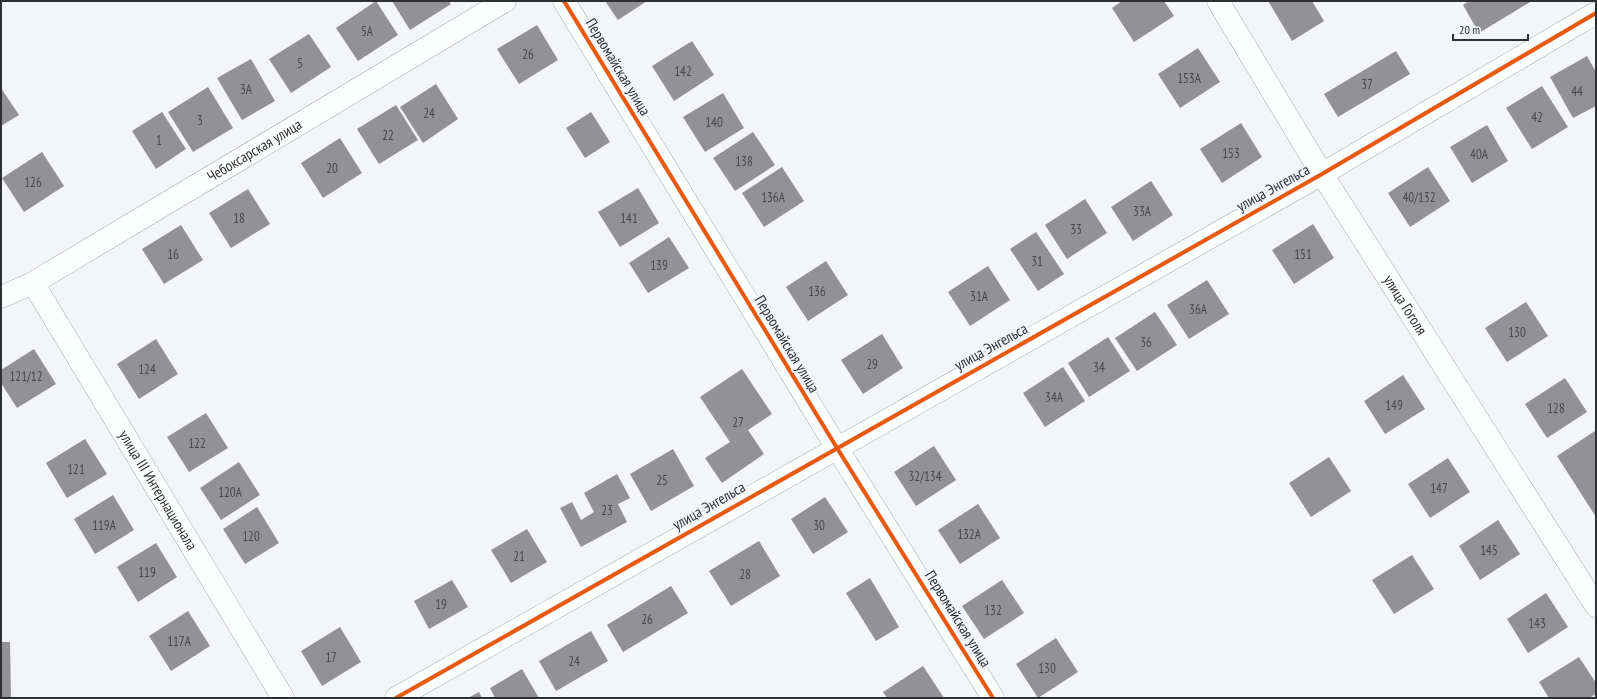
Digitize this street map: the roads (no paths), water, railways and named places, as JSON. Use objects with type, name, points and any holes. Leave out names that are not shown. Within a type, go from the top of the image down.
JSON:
[{"type":"street","name":"Чебоксарская улица","points":[[1,297],[33,283],[505,1]]},
{"type":"street","name":"Первомайская улица","points":[[564,1],[837,448],[992,698]]},
{"type":"street","name":"улица Гоголя","points":[[1218,1],[1322,174],[1596,606]]},
{"type":"street","name":"улица Энгельса","points":[[396,698],[1322,174],[1596,13]]},
{"type":"street","name":"улица III Интернационала","points":[[33,283],[283,698]]}]
